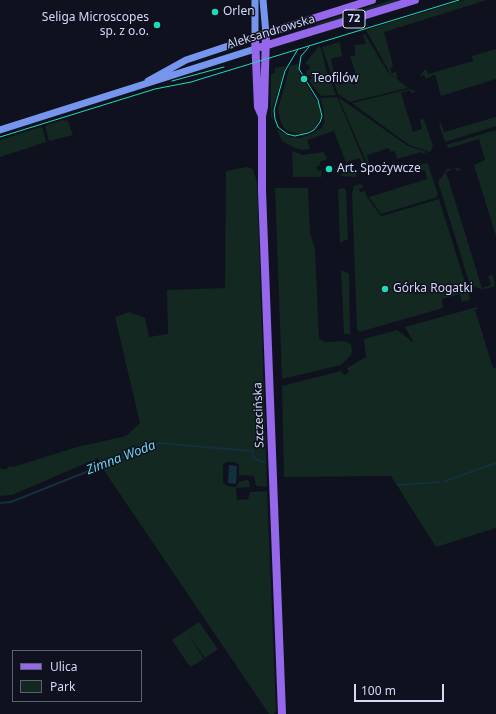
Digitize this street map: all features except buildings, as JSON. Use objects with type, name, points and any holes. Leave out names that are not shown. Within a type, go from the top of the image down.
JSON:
[{"type":"main road","name":"Szczecińska","points":[[255,0],[255,49],[258,107],[262,116]]},
{"type":"main road","name":"Szczecińska","points":[[263,0],[266,34],[264,107],[262,116],[262,193],[282,714]]},
{"type":"main road","name":"Aleksandrowska","points":[[135,88],[183,61],[372,0]]},
{"type":"main road","name":"Aleksandrowska","points":[[0,130],[415,0]]},
{"type":"green space","points":[[392,0],[400,0],[316,26],[315,24]]},
{"type":"green space","points":[[464,0],[487,0],[384,32],[393,65],[390,69],[392,73],[396,72],[398,79],[390,73],[366,30]]},
{"type":"green space","points":[[365,34],[387,71],[408,88],[350,102],[338,94],[322,47],[340,42],[342,56],[331,59],[333,68],[339,85],[351,80],[353,85],[358,82],[350,56],[355,56],[355,45],[366,44],[363,35]]},
{"type":"green space","points":[[319,46],[322,50],[326,70],[336,95],[321,96],[309,81],[312,78],[310,75],[307,75],[306,71],[310,69],[308,64],[305,65]]},
{"type":"green space","points":[[496,49],[496,79],[441,96],[435,74],[426,79],[424,75],[420,77],[424,70],[426,70],[428,74],[473,61],[472,56]]},
{"type":"green space","points":[[298,64],[300,75],[320,106],[321,117],[314,129],[301,134],[290,132],[284,128],[278,109],[290,66]]},
{"type":"green space","points":[[286,66],[272,109],[273,119],[277,129],[290,137],[299,138],[312,134],[321,128],[324,123],[324,110],[320,98],[337,97],[368,170],[368,174],[366,169],[360,171],[363,168],[360,158],[347,162],[350,173],[355,172],[357,177],[340,176],[348,168],[334,131],[307,140],[310,149],[303,150],[295,148],[282,141],[271,116],[271,74],[275,73],[275,68]]},
{"type":"green space","points":[[410,89],[416,92],[411,93],[410,90],[401,93],[413,132],[422,129],[420,120],[424,119],[433,146],[430,152],[409,145],[352,103]]},
{"type":"green space","points":[[338,97],[408,146],[427,152],[422,154],[421,152],[397,159],[395,151],[391,152],[389,148],[367,155],[371,172]]},
{"type":"green space","points":[[496,117],[496,126],[445,142],[439,124],[441,123],[444,132]]},
{"type":"green space","points":[[62,120],[68,121],[73,135],[49,141],[45,126]]},
{"type":"green space","points":[[41,127],[43,129],[46,142],[0,157],[0,140]]},
{"type":"green space","points":[[496,130],[496,236],[474,165],[485,160],[479,139],[449,148],[446,145]]},
{"type":"green space","points":[[292,151],[302,155],[324,152],[327,159],[320,162],[320,165],[316,167],[318,171],[322,170],[321,177],[293,177]]},
{"type":"green space","points":[[426,163],[428,164],[438,195],[435,198],[381,214],[369,197],[427,179],[425,170],[416,172],[414,167]]},
{"type":"green space","points":[[247,167],[253,169],[257,182],[267,487],[256,486],[254,476],[239,475],[239,465],[235,462],[226,462],[223,465],[223,483],[227,486],[236,487],[239,482],[246,480],[249,481],[250,487],[236,488],[237,500],[248,499],[250,492],[267,491],[276,711],[274,714],[269,714],[103,469],[98,458],[12,495],[0,496],[0,468],[6,470],[9,466],[13,467],[77,447],[126,436],[140,423],[115,317],[129,312],[145,318],[149,337],[168,334],[167,290],[225,288],[226,171]]},
{"type":"green space","points":[[454,168],[446,172],[482,288],[491,285],[488,276],[493,275],[495,286],[489,288],[482,289],[470,285],[438,182],[447,169]]},
{"type":"green space","points":[[455,168],[460,168],[461,170],[456,171]]},
{"type":"green space","points":[[360,184],[364,187],[359,189],[360,192],[365,191],[367,197],[382,216],[439,199],[470,298],[469,300],[462,302],[460,294],[442,299],[443,308],[359,332],[357,328],[352,193],[354,186]]},
{"type":"green space","points":[[275,188],[308,188],[310,232],[315,250],[319,339],[325,342],[343,341],[351,344],[352,350],[351,355],[341,365],[282,379]]},
{"type":"green space","points":[[344,188],[346,191],[348,239],[340,243],[338,189]]},
{"type":"green space","points":[[341,270],[349,274],[350,334],[344,334]]},
{"type":"green space","points":[[477,307],[478,309],[475,310],[493,368],[496,368],[496,528],[436,547],[391,476],[284,477],[282,386],[341,371],[344,375],[349,372],[347,368],[366,357],[364,339],[397,330],[414,343],[405,327]]},
{"type":"green space","points":[[199,622],[218,649],[205,658],[188,634],[204,659],[190,667],[172,640]]},
{"type":"water","points":[[229,465],[237,466],[236,484],[228,483]]},
{"type":"waterway","name":"Zimna Woda","points":[[0,503],[11,502],[159,443],[252,451],[254,459],[264,462]]},
{"type":"waterway","name":"Zimna Woda","points":[[445,481],[496,463]]},
{"type":"waterway","name":"Zimna Woda","points":[[398,485],[439,482]]},
{"type":"tram line","points":[[0,137],[155,89],[191,82],[459,0]]},
{"type":"tram line","points":[[298,49],[285,71],[274,110],[278,127],[287,134],[295,136],[314,130],[320,122],[322,116],[318,100],[299,69],[301,56],[309,47]]},
{"type":"tram line","points":[[172,81],[224,67]]},
{"type":"place","name":"Orlen","points":[[215,12]]},
{"type":"place","name":"Seliga Microscopes sp. z o.o.","points":[[157,25]]},
{"type":"place","name":"Teofilów","points":[[304,79]]},
{"type":"place","name":"Art. Spożywcze","points":[[329,169]]},
{"type":"place","name":"Górka Rogatki","points":[[385,289]]}]
